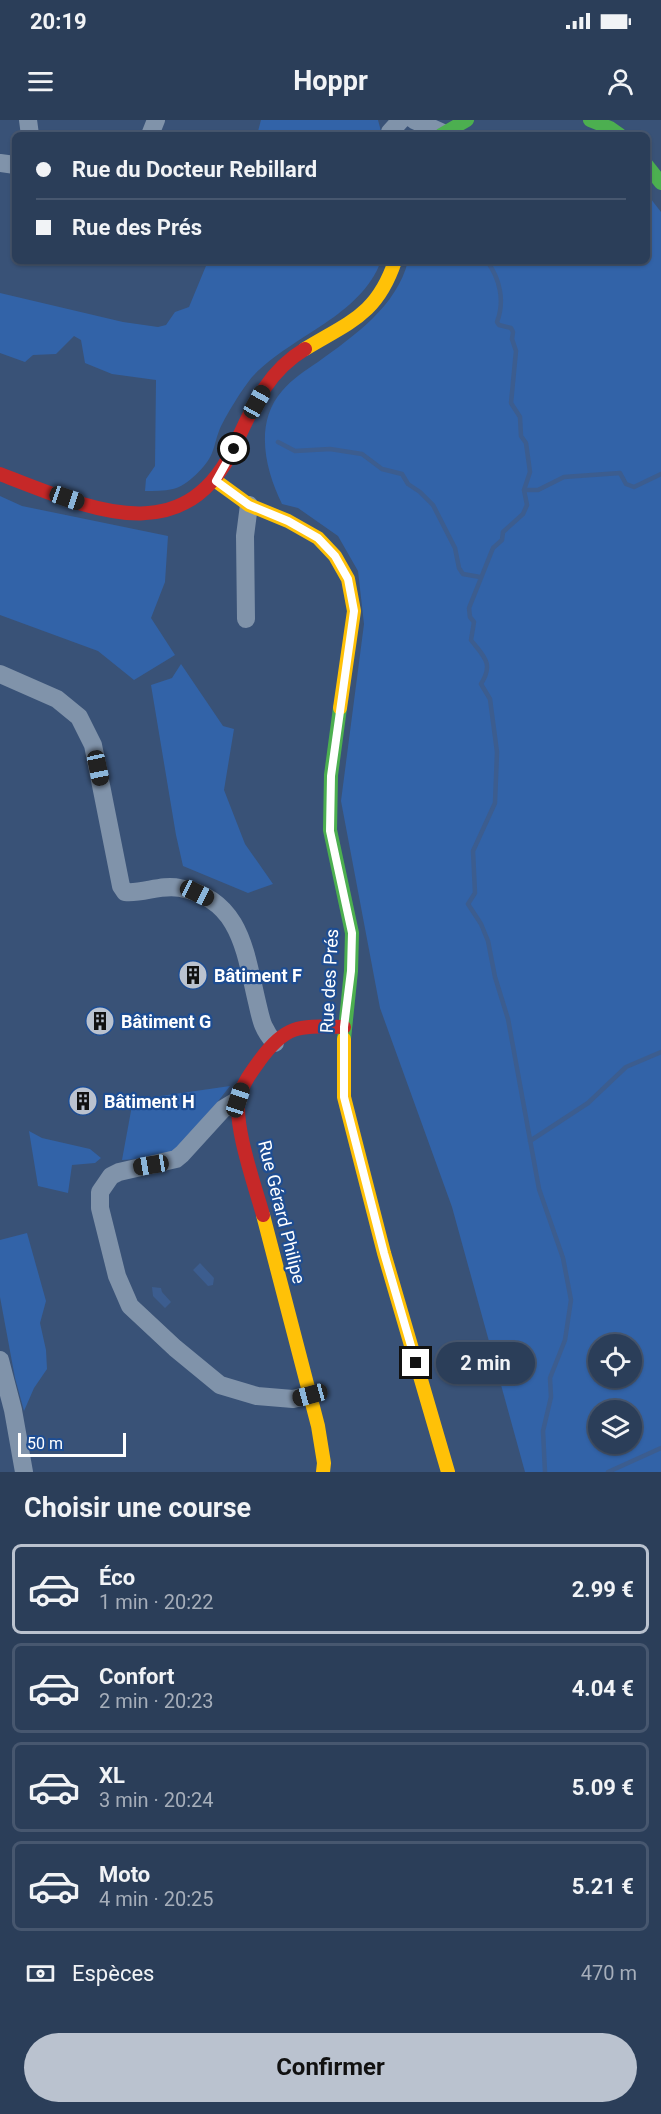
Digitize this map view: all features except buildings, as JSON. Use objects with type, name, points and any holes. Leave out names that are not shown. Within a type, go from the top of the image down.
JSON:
[{"type":"street","points":[[414,120],[438,132]]},
{"type":"street","points":[[446,132],[467,120]]},
{"type":"street","points":[[590,120],[616,132]]},
{"type":"street","points":[[650,169],[661,183]]},
{"type":"street","points":[[0,474],[90,506],[125,515],[155,515],[189,505],[216,481],[257,402],[280,367],[358,318],[386,286],[394,264]]},
{"type":"street","name":"Rue des Prés","points":[[216,481],[249,505],[288,521],[318,538],[335,556],[348,579],[354,611],[331,776],[330,831],[352,933],[351,971],[344,1027],[344,1097],[384,1253],[448,1472]]},
{"type":"street","points":[[246,619],[245,536],[249,505]]},
{"type":"street","points":[[0,674],[57,699],[79,717],[93,745],[121,886],[125,892],[134,893],[159,887],[180,887],[215,902],[231,916],[241,938],[264,1029],[275,1043]]},
{"type":"street","points":[[310,1395],[292,1399],[257,1396],[220,1385],[175,1348],[130,1306],[117,1276],[100,1208],[100,1192],[106,1180],[111,1176],[126,1170],[176,1159],[182,1154],[223,1109],[238,1100],[243,1085],[265,1054],[285,1033],[298,1027],[344,1027]]},
{"type":"street","name":"Rue Gérard Philipe","points":[[238,1100],[250,1164],[310,1395],[321,1444],[323,1472]]},
{"type":"street","points":[[0,1360],[13,1410],[24,1472]]},
{"type":"shaded area","points":[[261,120],[378,120],[381,132],[258,132]]},
{"type":"shaded area","points":[[503,130],[574,132],[500,132]]},
{"type":"shaded area","points":[[650,198],[661,212],[661,1472],[525,1472],[452,1207],[380,1008],[341,801],[364,624],[358,571],[338,536],[298,508],[282,504],[267,461],[265,432],[273,404],[282,391],[346,342],[372,319],[394,292],[407,264],[650,264]]},
{"type":"shaded area","points":[[207,264],[379,264],[358,297],[253,376],[225,418],[206,464],[196,475],[173,489],[145,491],[146,479],[155,466],[156,380],[112,374],[85,363],[81,340],[74,336],[56,354],[33,355],[25,362],[0,353],[0,293],[123,322],[158,327],[166,325],[175,312],[189,307]]},
{"type":"shaded area","points":[[0,496],[22,506],[168,536],[165,582],[151,618],[175,655],[134,680],[98,651],[0,615]]},
{"type":"shaded area","points":[[181,664],[223,726],[234,729],[224,790],[245,844],[273,884],[248,893],[183,866],[151,685],[172,678]]},
{"type":"shaded area","points":[[230,1086],[190,1137],[165,1157],[122,1160],[133,1100]]},
{"type":"shaded area","points":[[29,1131],[42,1138],[90,1149],[101,1158],[95,1163],[72,1165],[68,1193],[38,1186]]},
{"type":"shaded area","points":[[27,1233],[46,1301],[40,1323],[46,1350],[47,1369],[34,1388],[24,1411],[15,1378],[0,1297],[0,1240]]},
{"type":"shaded area","points":[[200,1263],[214,1278],[213,1285],[208,1286],[193,1270]]},
{"type":"shaded area","points":[[152,1287],[161,1288],[171,1302],[165,1308],[153,1296]]},
{"type":"waterway","points":[[489,264],[500,290],[501,306],[497,322],[499,325],[511,328],[513,332],[512,339],[516,351],[511,403],[520,417],[521,436],[526,443],[530,472],[524,490],[527,505],[523,514],[503,532],[502,540],[493,548],[469,608],[470,617],[474,622],[471,640],[486,660],[487,665],[487,671],[481,684],[490,699],[497,752],[495,803],[473,851],[475,893],[468,904],[481,924],[488,941],[495,977],[508,1019],[539,1189],[563,1258],[571,1300],[565,1340],[550,1378],[551,1397],[543,1431],[545,1472]]},
{"type":"waterway","points":[[278,442],[295,451],[330,449],[362,454],[382,469],[402,474],[408,484],[433,505],[455,548],[459,568],[463,574],[480,577]]},
{"type":"waterway","points":[[524,490],[538,490],[564,477],[620,473],[626,484],[634,487],[661,474]]},
{"type":"waterway","points":[[530,1141],[588,1103],[626,1067],[661,1052]]},
{"type":"waterway","points":[[608,1472],[661,1448]]},
{"type":"traffic: fast","points":[[446,132],[467,120]]},
{"type":"traffic: fast","points":[[590,120],[616,132]]},
{"type":"traffic: fast","points":[[650,169],[661,183]]},
{"type":"traffic: fast","points":[[340,708],[331,775],[330,830],[352,933],[351,971],[344,1039]]},
{"type":"traffic: slow","points":[[305,349],[360,315],[380,294],[394,264]]},
{"type":"traffic: slow","points":[[216,481],[249,505],[288,521],[318,538],[335,556],[348,579],[354,611],[340,708]]},
{"type":"traffic: slow","points":[[344,1039],[344,1097],[384,1253],[448,1472]]},
{"type":"traffic: slow","points":[[263,1215],[318,1426],[324,1463],[323,1472]]},
{"type":"traffic: jam","points":[[0,474],[66,499],[99,508],[132,513],[162,511],[190,500],[215,478],[271,379],[292,358],[305,349]]},
{"type":"traffic: jam","points":[[263,1215],[239,1123],[239,1097],[243,1087],[270,1048],[287,1033],[306,1027],[344,1027]]},
{"type":"place","name":"Bâtiment F","points":[[193,975]]},
{"type":"place","name":"Bâtiment G","points":[[100,1021]]},
{"type":"place","name":"Bâtiment H","points":[[83,1101]]},
{"type":"route","points":[[234,449],[216,481],[249,505],[288,521],[318,538],[335,556],[348,579],[354,611],[331,776],[330,831],[352,933],[351,971],[344,1027],[344,1097],[384,1253],[416,1363]]}]
